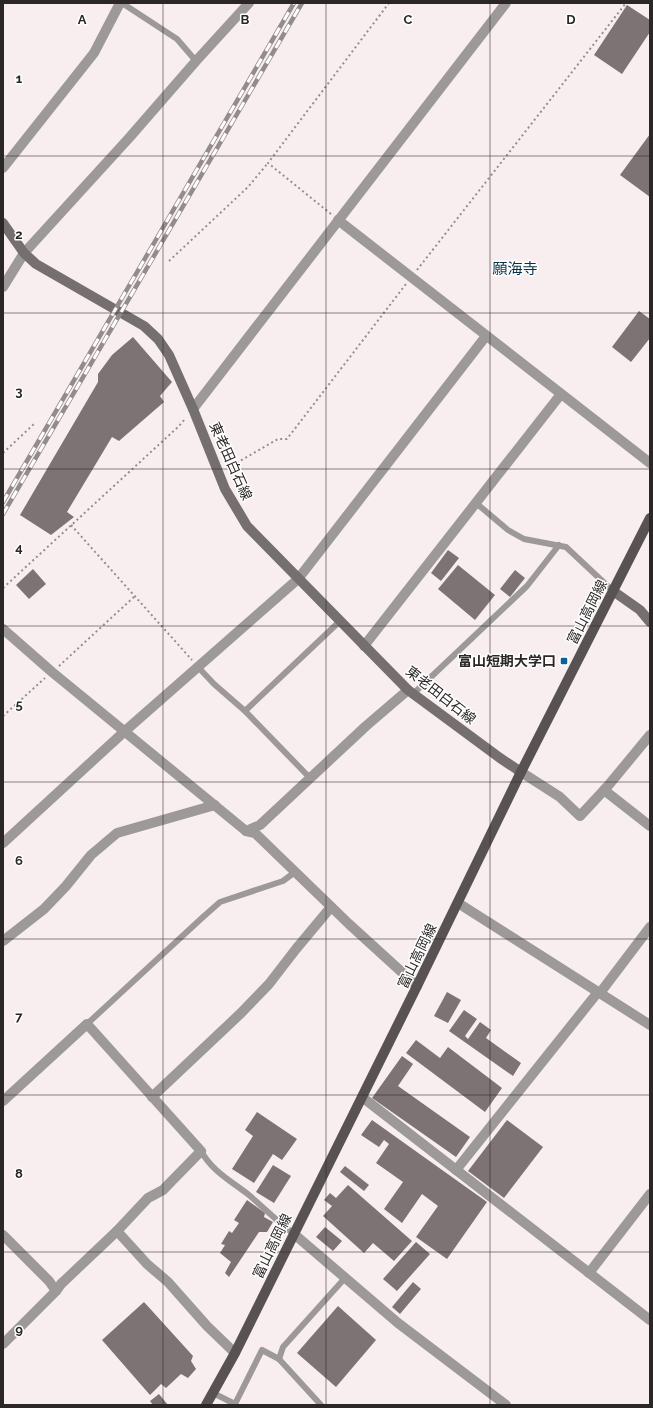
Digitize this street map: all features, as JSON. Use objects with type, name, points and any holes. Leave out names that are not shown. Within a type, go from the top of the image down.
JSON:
[{"type":"main road","name":"東老田白石線","points":[[3,223],[24,253],[36,264],[144,326],[158,339],[169,355],[193,409],[225,489],[247,526],[410,692],[521,772]]},
{"type":"main road","name":"富山高岡線","points":[[206,1405],[235,1353],[458,903],[521,772],[650,518]]},
{"type":"main road","points":[[613,591],[640,610],[650,622]]},
{"type":"street","points":[[3,168],[94,53],[121,3]]},
{"type":"street","points":[[3,287],[24,253],[249,3]]},
{"type":"street","points":[[193,409],[506,3]]},
{"type":"street","points":[[338,220],[650,463]]},
{"type":"street","points":[[3,843],[125,731],[298,579],[486,336]]},
{"type":"street","points":[[364,646],[561,394]]},
{"type":"street","points":[[3,629],[52,672],[215,805],[246,830],[255,833],[331,907],[417,986]]},
{"type":"street","points":[[246,830],[260,825],[366,726],[410,692]]},
{"type":"street","points":[[521,772],[560,797],[580,816],[650,735]]},
{"type":"street","points":[[604,790],[650,826]]},
{"type":"street","points":[[3,941],[44,909],[66,886],[91,855],[117,833],[215,805]]},
{"type":"street","points":[[458,903],[650,1025]]},
{"type":"street","points":[[152,1096],[241,1013],[269,984],[331,907]]},
{"type":"street","points":[[456,1170],[599,993],[650,927]]},
{"type":"street","points":[[3,1101],[87,1024],[201,1151],[163,1190],[148,1198],[117,1231],[61,1284],[56,1291],[3,1344]]},
{"type":"street","points":[[362,1097],[650,1320]]},
{"type":"street","points":[[589,1273],[650,1194]]},
{"type":"street","points":[[117,1231],[147,1264],[168,1282],[207,1326],[235,1353]]},
{"type":"street","points":[[294,1234],[398,1322],[506,1405]]},
{"type":"street","points":[[3,1235],[49,1281],[56,1291]]},
{"type":"lane","points":[[121,3],[177,39],[196,61]]},
{"type":"lane","points":[[476,503],[508,530],[524,539],[566,547],[613,591]]},
{"type":"lane","points":[[410,692],[527,586],[559,545]]},
{"type":"lane","points":[[245,711],[340,621]]},
{"type":"lane","points":[[198,667],[214,684],[245,711],[310,778]]},
{"type":"lane","points":[[87,1024],[220,902],[283,881],[295,872]]},
{"type":"lane","points":[[201,1151],[206,1161],[230,1182],[248,1194],[294,1234]]},
{"type":"lane","points":[[279,1359],[283,1347],[345,1278]]},
{"type":"lane","points":[[213,1393],[235,1405],[262,1350],[279,1359],[321,1405]]},
{"type":"path","points":[[169,261],[248,187],[268,163],[389,3]]},
{"type":"path","points":[[219,473],[278,439],[287,439],[411,277],[626,3]]},
{"type":"path","points":[[268,163],[338,220]]},
{"type":"path","points":[[3,588],[178,427],[193,409]]},
{"type":"path","points":[[3,452],[35,422]]},
{"type":"path","points":[[71,525],[198,667]]},
{"type":"path","points":[[3,716],[135,596]]},
{"type":"building","points":[[627,5],[650,20],[650,32],[622,74],[594,55]]},
{"type":"building","points":[[650,134],[650,197],[620,175]]},
{"type":"building","points":[[639,311],[650,319],[650,338],[631,362],[612,347]]},
{"type":"building","points":[[133,337],[172,382],[160,396],[164,402],[119,441],[112,437],[67,512],[74,517],[51,535],[20,515],[98,382],[98,374],[112,355]]},
{"type":"building","points":[[448,550],[459,558],[441,581],[431,573]]},
{"type":"building","points":[[458,565],[495,595],[475,620],[438,589]]},
{"type":"building","points":[[33,569],[46,584],[29,599],[16,585]]},
{"type":"building","points":[[515,570],[525,578],[510,597],[500,589]]},
{"type":"building","points":[[447,992],[461,1000],[448,1023],[434,1016]]},
{"type":"building","points":[[464,1010],[477,1019],[465,1036],[468,1039],[480,1022],[491,1030],[486,1038],[521,1063],[513,1076],[449,1031]]},
{"type":"building","points":[[416,1040],[440,1058],[448,1047],[502,1088],[485,1112],[406,1053]]},
{"type":"building","points":[[402,1056],[413,1064],[398,1086],[470,1137],[456,1157],[372,1098]]},
{"type":"building","points":[[257,1112],[297,1139],[282,1160],[273,1154],[254,1183],[232,1169],[253,1136],[245,1130]]},
{"type":"building","points":[[372,1120],[487,1202],[447,1259],[416,1237],[438,1206],[422,1194],[402,1223],[384,1209],[403,1182],[376,1163],[389,1144],[384,1140],[379,1147],[361,1135]]},
{"type":"building","points":[[507,1120],[543,1147],[504,1198],[468,1171]]},
{"type":"building","points":[[273,1165],[291,1176],[274,1203],[256,1192]]},
{"type":"building","points":[[345,1166],[369,1185],[364,1191],[340,1172]]},
{"type":"building","points":[[348,1185],[412,1241],[394,1261],[373,1243],[364,1253],[323,1216],[332,1206],[324,1200],[330,1193],[336,1198]]},
{"type":"building","points":[[247,1200],[265,1213],[264,1217],[273,1222],[267,1232],[259,1232],[229,1277],[225,1273],[231,1262],[220,1253],[225,1245],[221,1244],[229,1231],[232,1233],[239,1223],[234,1220]]},
{"type":"building","points":[[325,1227],[342,1241],[333,1251],[316,1237]]},
{"type":"building","points":[[416,1242],[430,1254],[397,1291],[383,1279]]},
{"type":"building","points":[[413,1282],[421,1289],[400,1314],[392,1307]]},
{"type":"building","points":[[144,1302],[193,1356],[191,1361],[196,1369],[188,1378],[181,1374],[166,1388],[161,1384],[150,1395],[102,1340]]},
{"type":"building","points":[[338,1306],[376,1340],[336,1387],[297,1353]]},
{"type":"building","points":[[159,1394],[168,1405],[153,1405],[150,1401]]},
{"type":"railway","points":[[3,502],[294,3]]},
{"type":"railway","points":[[3,514],[302,3]]},
{"type":"place","name":"富山短期大学口","points":[[564,661]]},
{"type":"district","name":"願海寺","points":[[515,269]]}]
